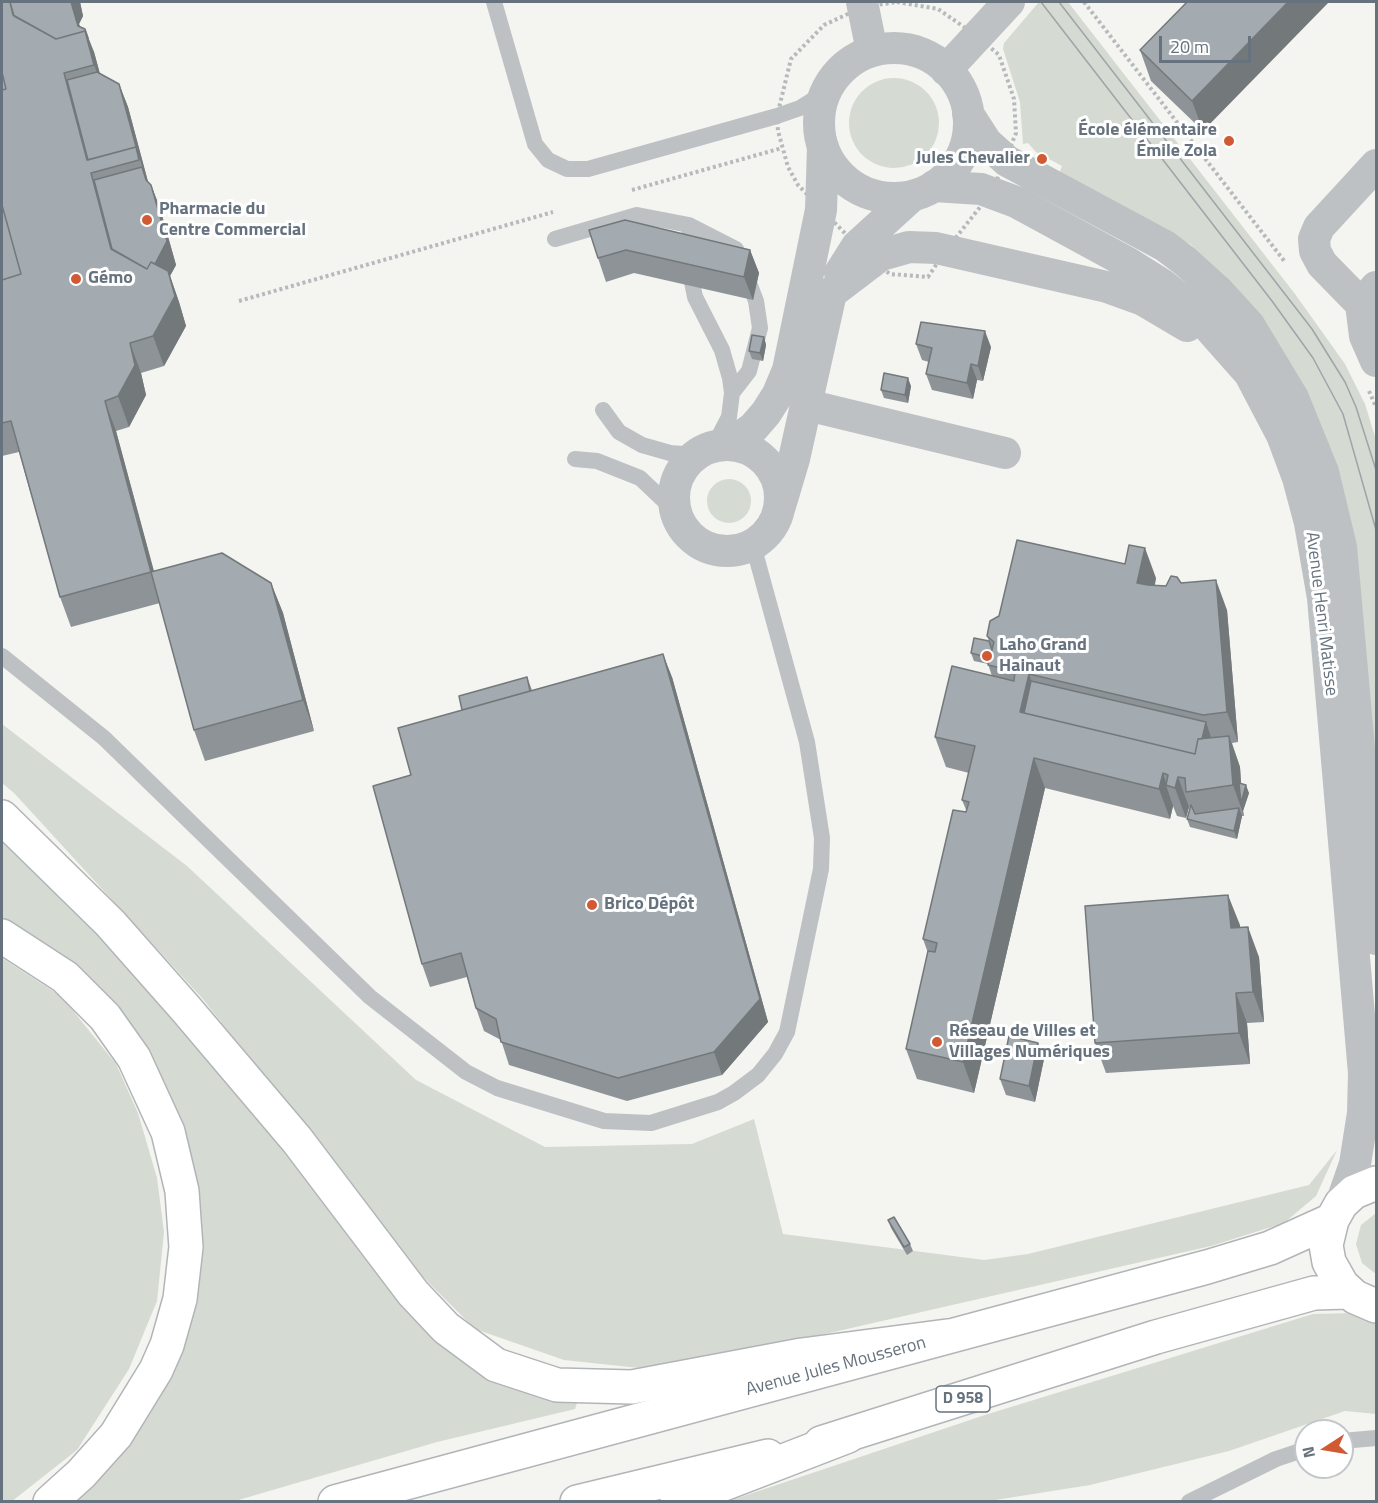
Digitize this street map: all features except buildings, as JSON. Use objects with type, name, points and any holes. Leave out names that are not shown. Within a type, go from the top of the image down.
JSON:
[{"type":"main road","points":[[2,817],[110,923],[201,1026],[297,1140],[413,1293],[446,1328],[496,1365],[557,1385],[632,1387],[802,1355],[948,1336]]},
{"type":"main road","points":[[2,936],[65,977],[120,1037],[147,1080],[165,1123],[183,1201],[186,1247],[183,1277],[175,1320],[156,1370],[116,1435],[81,1474],[50,1502]]},
{"type":"main road","name":"Avenue Jules Mousseron","points":[[336,1502],[1270,1248],[1336,1212],[1354,1192],[1377,1183]]},
{"type":"main road","points":[[1336,1212],[1326,1245],[1329,1262],[1336,1278],[1348,1292],[1363,1302],[1377,1306]]},
{"type":"main road","name":"D 958","points":[[577,1502],[848,1436],[1156,1337],[1308,1294],[1326,1291],[1348,1292]]},
{"type":"main road","points":[[677,1502],[848,1436]]},
{"type":"street","points":[[946,70],[1009,2]]},
{"type":"street","points":[[862,4],[872,51]]},
{"type":"street","name":"Avenue Henri Matisse","points":[[923,191],[947,176],[962,155],[968,131],[968,114],[961,90],[946,70],[932,59],[908,49],[872,51],[842,69],[826,91],[820,114],[823,146],[840,176],[861,191],[887,198],[923,191],[971,188],[992,192],[1016,202],[1128,262],[1163,285],[1196,313],[1250,374],[1282,435],[1298,478],[1315,546],[1323,598],[1364,1073],[1363,1113],[1355,1164],[1336,1212]]},
{"type":"street","name":"Avenue Henri Matisse","points":[[968,114],[986,142],[1007,161],[1157,242],[1185,261],[1217,290],[1249,325],[1293,398],[1319,461],[1341,547],[1377,939]]},
{"type":"street","points":[[823,146],[821,210],[783,383],[766,413],[753,428],[713,449],[682,470],[676,483],[674,498],[676,512],[686,532],[703,546],[732,551],[753,545],[769,532],[780,506],[807,405],[831,293],[864,253],[923,191]]},
{"type":"street","points":[[1372,373],[1365,336],[1369,295],[1322,264],[1315,251],[1314,239],[1319,226],[1377,165]]},
{"type":"street","points":[[864,253],[927,247],[1125,292],[1181,322],[1250,374]]},
{"type":"street","points":[[807,405],[1005,453]]},
{"type":"street","points":[[713,449],[749,450],[767,464],[778,484],[780,506]]},
{"type":"lane","points":[[494,2],[535,144],[556,165],[576,171],[777,116],[800,108],[826,91]]},
{"type":"lane","points":[[555,238],[637,215],[689,225],[736,249],[756,301],[760,328],[749,371],[732,393]]},
{"type":"lane","points":[[603,410],[619,432],[642,445],[670,453],[713,449],[729,417],[732,393],[727,364],[695,297],[689,225]]},
{"type":"lane","points":[[575,459],[597,461],[640,477],[676,512]]},
{"type":"lane","points":[[2,656],[104,738],[370,997],[466,1072],[496,1088],[604,1121],[651,1123],[718,1102],[758,1075],[776,1054],[787,1032],[820,877],[822,838],[807,742],[753,545]]},
{"type":"lane","points":[[1354,1440],[1377,1437]]},
{"type":"lane","points":[[1189,1502],[1276,1459],[1294,1453]]},
{"type":"path","points":[[897,2],[938,9],[977,36],[999,55],[1014,99],[1016,133],[1007,161],[992,192],[946,250],[928,277],[890,274],[864,253],[821,210],[792,176],[782,147],[777,116],[791,59],[824,25],[862,4],[897,2]]},
{"type":"path","points":[[938,2],[938,9]]},
{"type":"path","points":[[1084,2],[1288,267]]},
{"type":"path","points":[[626,191],[782,147]]},
{"type":"path","points":[[239,302],[559,210]]},
{"type":"path","points":[[1372,373],[1377,408]]},
{"type":"shaded area","points":[[1039,2],[1068,2],[1295,294],[1345,364],[1365,404],[1376,440],[1376,801],[1259,315],[1224,275],[1190,244],[1059,174],[1062,166],[1036,152],[1028,143],[1023,144],[1020,102],[1003,49],[1004,43]]},
{"type":"shaded area","points":[[894,78],[911,81],[926,91],[936,106],[939,123],[936,140],[926,155],[911,165],[894,168],[877,165],[862,155],[852,140],[849,123],[852,106],[862,91],[877,81]]},
{"type":"shaded area","points":[[729,479],[744,486],[751,501],[744,516],[729,523],[714,516],[707,501],[714,486]]},
{"type":"shaded area","points":[[2,724],[187,866],[416,1080],[545,1147],[692,1144],[754,1119],[783,1234],[984,1260],[1028,1254],[1309,1185],[1337,1150],[1316,1196],[1284,1223],[1211,1246],[768,1347],[639,1368],[564,1360],[475,1329],[412,1266],[202,998],[14,793],[2,783]]},
{"type":"shaded area","points":[[2,835],[134,968],[257,1110],[391,1288],[561,1401],[577,1403],[575,1409],[437,1442],[235,1501],[68,1501],[168,1379],[178,1119],[2,925]]},
{"type":"shaded area","points":[[2,958],[62,997],[116,1064],[138,1113],[157,1178],[164,1232],[157,1301],[129,1369],[77,1450],[11,1502],[2,1501]]},
{"type":"shaded area","points":[[1376,1213],[1376,1274],[1362,1263],[1356,1244],[1361,1225]]},
{"type":"shaded area","points":[[1352,1313],[1376,1323],[1376,1414],[1345,1411],[1322,1419],[1294,1419],[1294,1429],[1229,1451],[1090,1485],[989,1501],[726,1502],[985,1415],[1313,1314]]},
{"type":"tram line","points":[[1041,2],[1272,301],[1313,358],[1343,414],[1376,530]]},
{"type":"tram line","points":[[1059,2],[1312,329],[1345,382],[1356,407],[1376,470]]},
{"type":"place","name":"École élémentaire Émile Zola","points":[[1229,141]]},
{"type":"place","name":"Jules Chevalier","points":[[1042,159]]},
{"type":"place","name":"Pharmacie du Centre Commercial","points":[[147,220]]},
{"type":"place","name":"Gémo","points":[[76,279]]},
{"type":"place","name":"Laho Grand Hainaut","points":[[987,656]]},
{"type":"place","name":"Brico Dépôt","points":[[592,905]]},
{"type":"place","name":"Réseau de Villes et Villages Numériques","points":[[937,1042]]}]
